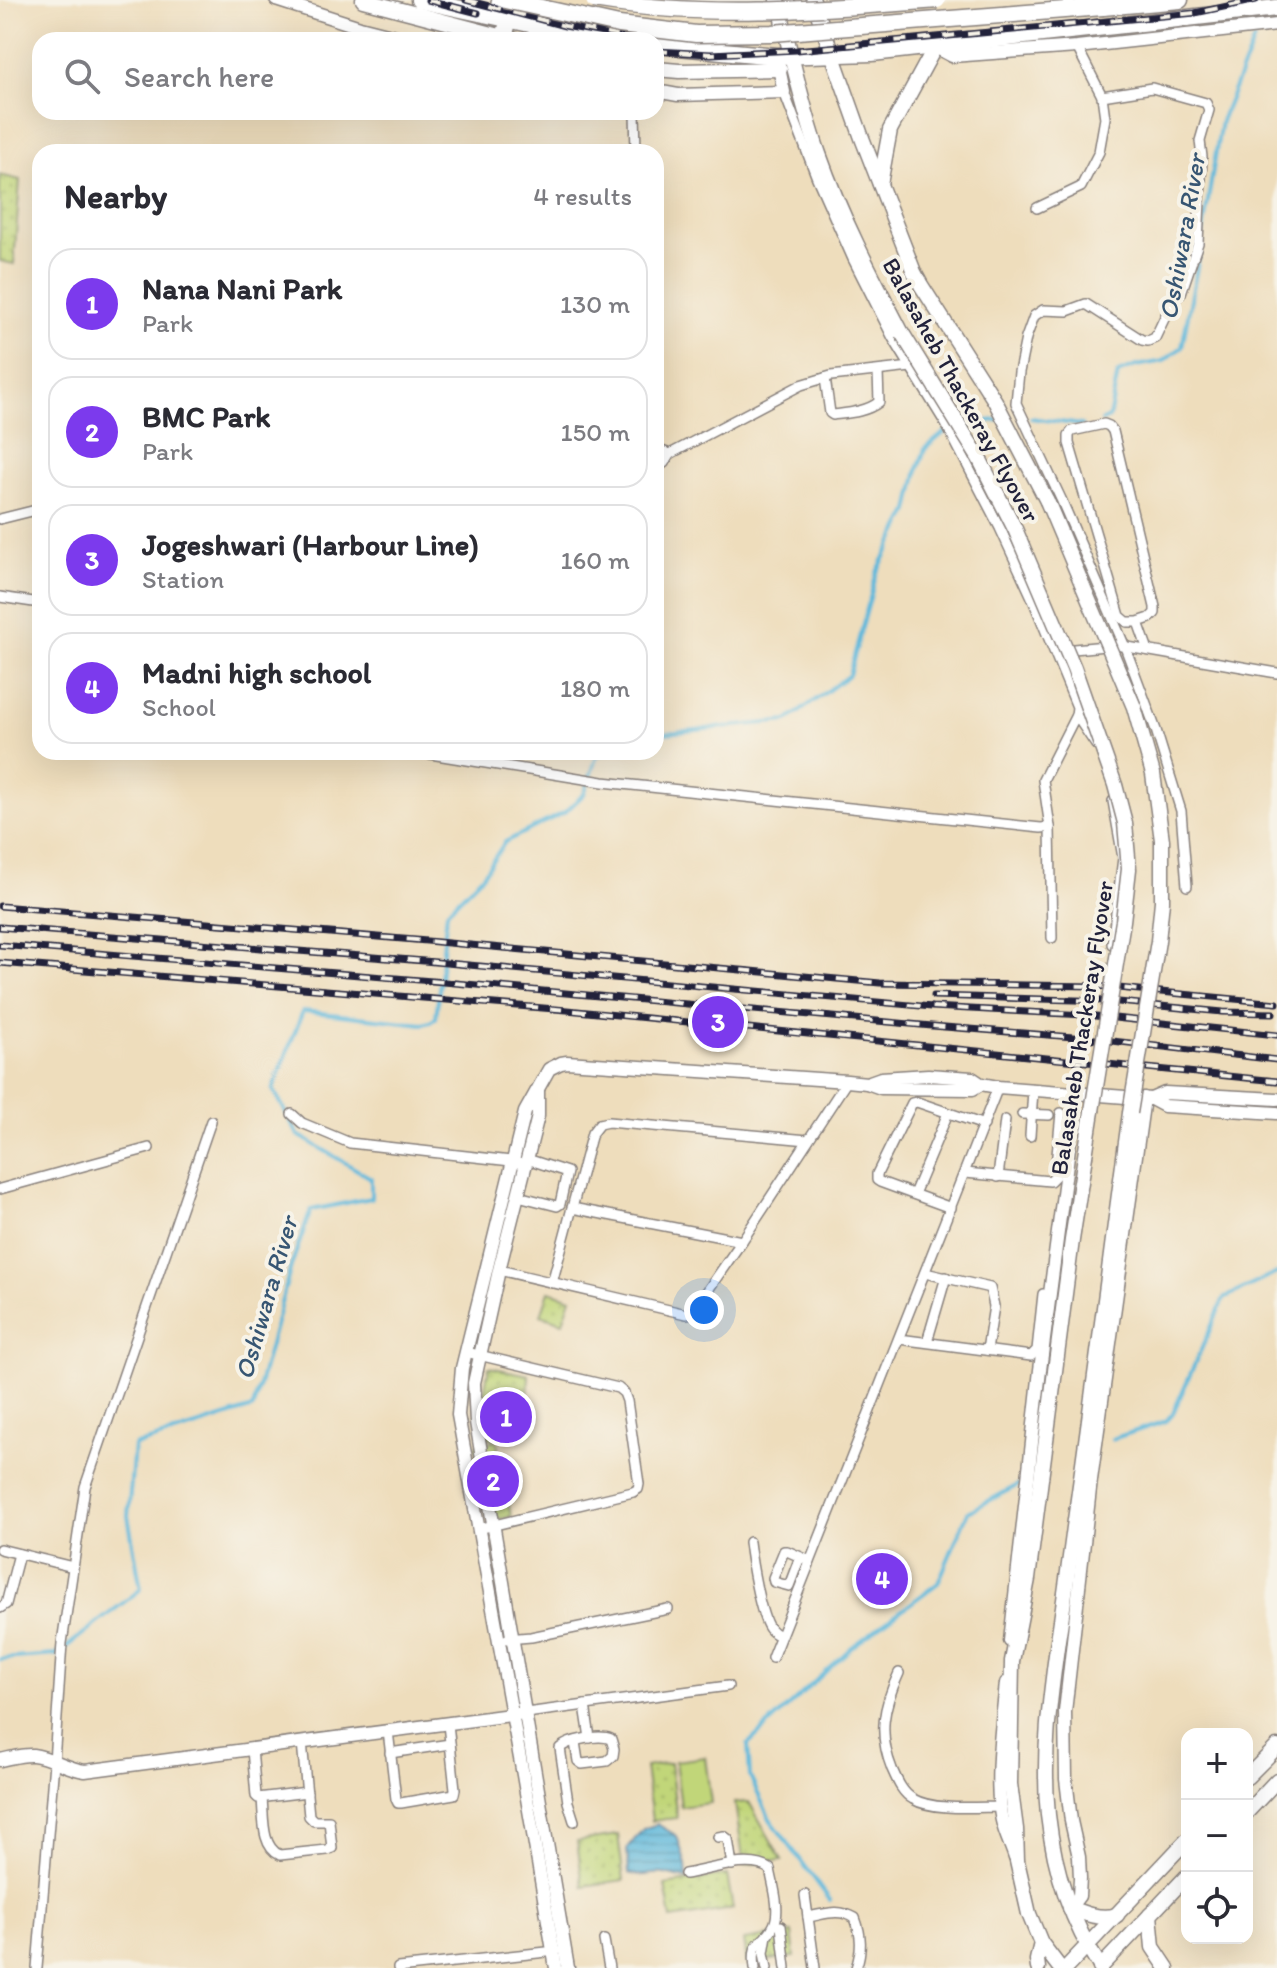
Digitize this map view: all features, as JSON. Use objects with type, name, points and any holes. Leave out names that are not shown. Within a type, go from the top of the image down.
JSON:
[{"type":"highway","points":[[419,0],[494,7],[509,19],[568,32]]},
{"type":"highway","points":[[505,0],[619,25],[696,34],[772,33],[1180,0]]},
{"type":"highway","points":[[594,0],[697,12],[818,9],[937,0]]},
{"type":"highway","points":[[664,46],[783,60],[935,47],[973,49],[1277,8]]},
{"type":"highway","points":[[509,19],[510,32]]},
{"type":"main road","points":[[363,0],[484,32]]},
{"type":"main road","name":"Balasaheb Thackeray Flyover","points":[[777,0],[783,60],[804,106],[847,227],[888,316],[902,333],[979,458],[1015,529],[1074,668],[1125,823],[1129,869],[1125,908],[1072,1240],[1028,1579],[1012,1661],[1010,1784],[1017,1861],[1029,1914],[1041,1943],[1060,1968]]},
{"type":"main road","name":"Balasaheb Thackeray Flyover","points":[[813,0],[880,184],[921,285],[995,401],[1047,501],[1134,707],[1153,774],[1162,840],[1162,901],[1158,941],[1130,1113],[1048,1711],[1048,1814],[1056,1863],[1070,1908],[1100,1968]]},
{"type":"main road","points":[[880,184],[890,130],[935,47]]},
{"type":"main road","points":[[664,70],[679,71],[783,60]]},
{"type":"main road","points":[[1253,1771],[1277,1747]]},
{"type":"main road","points":[[1253,1806],[1277,1780]]},
{"type":"main road","points":[[1066,1968],[1181,1846]]},
{"type":"main road","points":[[1100,1968],[1181,1882]]},
{"type":"main road","points":[[1070,1908],[1100,1917],[1117,1915]]},
{"type":"main road","points":[[1150,1915],[1153,1947],[1167,1968]]},
{"type":"main road","points":[[1038,1968],[1041,1943]]},
{"type":"street","points":[[276,0],[380,32]]},
{"type":"street","points":[[1003,45],[1077,47],[1277,25]]},
{"type":"street","points":[[1037,208],[1081,187],[1099,152],[1105,118],[1102,96],[1077,47]]},
{"type":"street","points":[[783,60],[784,92],[853,259],[888,316],[911,367],[946,424],[1000,528],[1077,707],[1076,715],[1043,780],[1050,827],[1052,938]]},
{"type":"street","points":[[1102,96],[1152,88],[1206,103],[1209,110],[1200,141],[1198,243],[1181,293],[1172,302],[1155,338],[1142,340],[1086,304],[1067,311],[1043,310],[1034,316],[1026,338],[1016,403],[1125,647],[1156,730],[1178,799],[1187,886]]},
{"type":"street","points":[[664,92],[678,95],[784,92]]},
{"type":"street","points":[[635,120],[636,144]]},
{"type":"street","points":[[664,463],[670,454],[801,385],[825,378],[911,367]]},
{"type":"street","points":[[825,378],[830,413],[833,415],[877,405],[878,372]]},
{"type":"street","points":[[1104,424],[1113,431],[1155,607],[1155,613],[1150,618],[1138,622],[1127,622],[1120,616],[1069,443],[1072,431],[1104,424]]},
{"type":"street","points":[[664,452],[670,454]]},
{"type":"street","points":[[0,519],[32,511]]},
{"type":"street","points":[[0,597],[32,602]]},
{"type":"street","points":[[1138,622],[1148,650]]},
{"type":"street","points":[[1054,651],[1116,645],[1277,673]]},
{"type":"street","points":[[1076,715],[1096,745],[1113,802],[1123,858],[1112,944]]},
{"type":"street","points":[[471,760],[603,782],[1050,827]]},
{"type":"street","points":[[497,760],[497,764]]},
{"type":"street","points":[[542,1850],[512,1715],[458,1415],[466,1352],[538,1116],[538,1087],[549,1069],[567,1062],[847,1081],[881,1088],[973,1089],[981,1084],[1148,1098],[1165,1093],[1240,1103],[1277,1113]]},
{"type":"street","points":[[499,1270],[692,1313],[847,1081]]},
{"type":"street","points":[[772,1658],[805,1559],[899,1339],[998,1087]]},
{"type":"street","points":[[1030,1136],[1027,1114],[1033,1090]]},
{"type":"street","points":[[1017,1861],[1003,1827],[999,1782],[1009,1651],[1040,1370],[1076,1094]]},
{"type":"street","points":[[1148,1098],[1164,1106],[1277,1099]]},
{"type":"street","points":[[1070,1908],[1079,1896],[1080,1878],[1066,1779],[1065,1712],[1091,1480],[1148,1098]]},
{"type":"street","points":[[951,1208],[880,1182],[877,1174],[912,1103],[917,1102],[984,1125]]},
{"type":"street","points":[[914,1194],[948,1113]]},
{"type":"street","points":[[965,1173],[1047,1182],[1053,1179],[1061,1113]]},
{"type":"street","points":[[292,1114],[302,1123],[350,1143],[522,1162],[567,1172],[557,1206],[518,1196]]},
{"type":"street","points":[[1027,1114],[1049,1115]]},
{"type":"street","points":[[998,1177],[1005,1120]]},
{"type":"street","points":[[37,1968],[62,1643],[85,1487],[211,1121]]},
{"type":"street","points":[[552,1283],[592,1133],[599,1124],[608,1122],[808,1140]]},
{"type":"street","points":[[0,1189],[149,1148]]},
{"type":"street","points":[[522,1162],[518,1196],[474,1383],[476,1422],[526,1713],[558,1951],[556,1968]]},
{"type":"street","points":[[572,1208],[742,1241]]},
{"type":"street","points":[[925,1273],[990,1288],[994,1306],[987,1350]]},
{"type":"street","points":[[927,1342],[946,1277]]},
{"type":"street","points":[[899,1339],[1027,1356],[1035,1353],[1043,1294]]},
{"type":"street","points":[[466,1352],[618,1388],[627,1401],[639,1484],[633,1492],[478,1529]]},
{"type":"street","points":[[469,1480],[485,1476]]},
{"type":"street","points":[[749,1542],[765,1620],[771,1631],[780,1636]]},
{"type":"street","points":[[0,1549],[73,1567]]},
{"type":"street","points":[[0,1608],[6,1604],[19,1554]]},
{"type":"street","points":[[499,1640],[531,1637],[668,1609]]},
{"type":"street","points":[[503,1662],[517,1660]]},
{"type":"street","points":[[899,1673],[890,1691],[882,1735],[899,1785],[914,1799],[934,1805],[1000,1807]]},
{"type":"street","points":[[0,1760],[32,1755],[85,1771],[728,1686]]},
{"type":"street","points":[[585,1705],[590,1738]]},
{"type":"street","points":[[388,1731],[396,1801],[414,1802],[454,1794],[448,1724]]},
{"type":"street","points":[[574,1821],[560,1748],[562,1745],[590,1738],[602,1736],[611,1739],[614,1749],[611,1759],[585,1765],[578,1761],[575,1742]]},
{"type":"street","points":[[262,1799],[268,1842],[275,1853],[330,1850],[333,1845],[330,1823],[310,1819],[302,1742]]},
{"type":"street","points":[[390,1753],[450,1744]]},
{"type":"street","points":[[252,1749],[256,1796],[262,1799],[307,1792]]},
{"type":"street","points":[[718,1837],[726,1836],[724,1849],[732,1865]]},
{"type":"street","points":[[685,1874],[743,1863],[762,1864],[770,1869],[777,1913],[775,1924],[756,1944],[753,1952],[755,1968]]},
{"type":"street","points":[[805,1895],[815,1968]]},
{"type":"street","points":[[808,1917],[837,1911],[855,1918],[861,1937],[856,1968]]},
{"type":"street","points":[[781,1926],[786,1968]]},
{"type":"street","points":[[767,1935],[764,1953],[767,1968]]},
{"type":"street","points":[[604,1940],[609,1968]]},
{"type":"street","points":[[398,1968],[558,1951]]},
{"type":"street","points":[[558,1951],[568,1968]]},
{"type":"street","points":[[1100,1968],[1108,1968]]},
{"type":"green space","points":[[0,175],[20,180],[14,264],[0,261]]},
{"type":"green space","points":[[549,1291],[571,1298],[563,1322],[541,1315]]},
{"type":"green space","points":[[489,1367],[529,1375],[526,1436],[486,1438],[483,1398]]},
{"type":"green space","points":[[497,1441],[511,1517],[489,1520],[475,1445]]},
{"type":"green space","points":[[705,1757],[711,1803],[681,1807],[675,1761]]},
{"type":"green space","points":[[670,1763],[677,1818],[652,1821],[645,1767]]},
{"type":"green space","points":[[749,1802],[782,1860],[744,1865],[735,1803]]},
{"type":"green space","points":[[618,1835],[624,1880],[583,1886],[577,1841]]},
{"type":"green space","points":[[727,1875],[733,1909],[671,1919],[665,1885]]},
{"type":"green space","points":[[792,1933],[795,1957],[747,1963],[744,1940]]},
{"type":"water","points":[[657,1824],[677,1836],[687,1879],[660,1873],[629,1873],[627,1849],[643,1829]]},
{"type":"waterway","name":"Oshiwara River","points":[[1202,237],[1221,121],[1254,40]]},
{"type":"waterway","name":"Oshiwara River","points":[[1102,421],[1109,418],[1118,373],[1164,361],[1182,347],[1201,246]]},
{"type":"waterway","name":"Oshiwara River","points":[[1031,418],[1082,425]]},
{"type":"waterway","name":"Oshiwara River","points":[[965,427],[999,420]]},
{"type":"waterway","name":"Oshiwara River","points":[[664,733],[787,721],[849,675],[877,572],[909,511],[925,449],[945,432]]},
{"type":"waterway","name":"Oshiwara River","points":[[0,1659],[56,1655],[141,1589],[128,1516],[134,1446],[253,1408],[291,1266],[311,1210],[371,1198],[371,1178],[298,1135],[273,1089],[303,1011],[423,1024],[436,1018],[447,911],[482,876],[505,842],[565,812],[584,794],[596,760]]},
{"type":"waterway","points":[[1112,1439],[1166,1421],[1173,1413],[1224,1298],[1277,1273]]},
{"type":"waterway","points":[[830,1900],[770,1819],[750,1777],[748,1744],[852,1647],[938,1583],[968,1512],[1020,1484]]},
{"type":"railway","points":[[428,0],[478,13]]},
{"type":"railway","points":[[466,0],[598,32]]},
{"type":"railway","points":[[664,51],[711,54],[797,50],[1195,13],[1256,0]]},
{"type":"railway","points":[[0,906],[880,983],[1097,986],[1277,1003]]},
{"type":"railway","points":[[0,927],[932,1007],[1086,1015],[1277,1035]]},
{"type":"railway","points":[[0,945],[1086,1038],[1277,1060]]},
{"type":"railway","points":[[0,963],[567,1010],[1277,1081]]},
{"type":"railway","points":[[934,996],[1108,1001],[1223,1012],[1273,1013]]},
{"type":"place","name":"Jogeshwari (Harbour Line)","points":[[718,1022]]},
{"type":"place","name":"Nana Nani Park","points":[[506,1417]]},
{"type":"place","name":"BMC Park","points":[[493,1481]]},
{"type":"place","name":"Madni high school","points":[[882,1579]]}]
